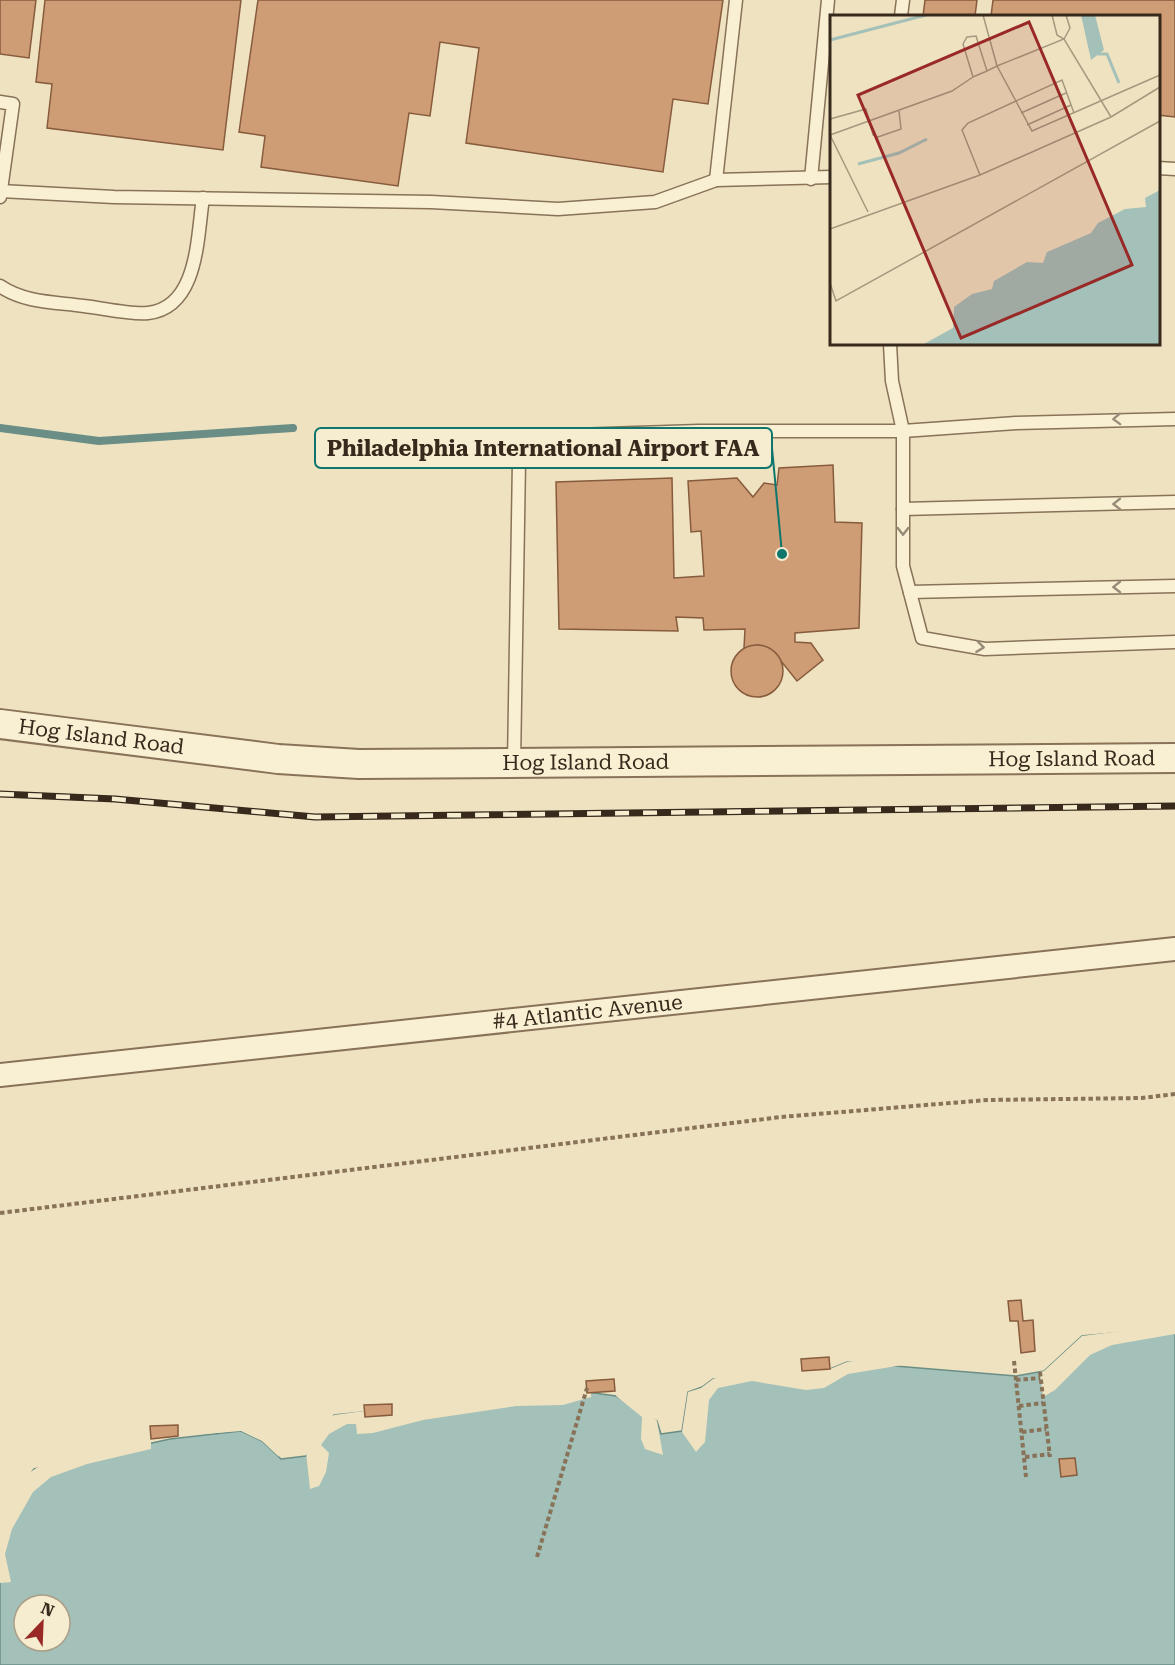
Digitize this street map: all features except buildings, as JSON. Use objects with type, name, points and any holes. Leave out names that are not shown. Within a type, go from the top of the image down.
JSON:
[{"type":"street","name":"Hog Island Road","points":[[0,724],[278,759],[359,764],[1175,758]]},
{"type":"street","name":"#4 Atlantic Avenue","points":[[0,1075],[1175,949]]},
{"type":"lane","points":[[716,180],[736,0]]},
{"type":"lane","points":[[811,178],[828,0]]},
{"type":"lane","points":[[900,15],[903,0]]},
{"type":"lane","points":[[0,102],[13,104],[0,197]]},
{"type":"lane","points":[[1160,168],[1175,169]]},
{"type":"lane","points":[[0,191],[114,197],[431,202],[558,209],[655,202],[716,180],[830,177]]},
{"type":"lane","points":[[0,286],[13,295],[32,300],[148,313],[171,304],[187,286],[194,261],[203,198]]},
{"type":"lane","points":[[890,345],[892,381],[903,431],[903,566],[922,638],[985,649],[1175,642]]},
{"type":"lane","points":[[514,764],[519,461],[574,435],[699,431],[903,431],[1016,423],[1175,418]]},
{"type":"lane","points":[[903,509],[1175,502]]},
{"type":"lane","points":[[910,592],[1175,586]]},
{"type":"path","points":[[0,1213],[781,1117],[987,1100],[1142,1098],[1175,1094]]},
{"type":"path","points":[[1014,1361],[1026,1477]]},
{"type":"path","points":[[1025,1457],[1050,1456],[1040,1372]]},
{"type":"path","points":[[1016,1380],[1040,1378]]},
{"type":"path","points":[[537,1557],[587,1388]]},
{"type":"path","points":[[1019,1406],[1043,1403]]},
{"type":"path","points":[[1022,1432],[1047,1429]]},
{"type":"water","points":[[1175,1327],[1175,1665],[0,1665],[0,1514],[34,1469],[170,1439],[241,1431],[262,1441],[281,1459],[306,1456],[334,1415],[573,1390],[616,1396],[657,1421],[661,1434],[682,1431],[688,1392],[702,1387],[713,1379],[830,1369],[847,1362],[1016,1376],[1044,1371],[1082,1336]]},
{"type":"pier","points":[[1175,1324],[1175,1334],[1112,1345],[1090,1355],[1055,1390],[1043,1397],[1040,1372],[1044,1371],[1082,1336]]},
{"type":"pier","points":[[866,1360],[909,1364],[848,1374],[824,1388],[806,1390],[752,1381],[718,1388],[709,1400],[705,1442],[696,1452],[682,1432],[688,1392],[701,1388],[713,1379],[724,1375],[780,1370],[830,1369],[847,1362]]},
{"type":"pier","points":[[573,1387],[587,1389],[591,1397],[563,1405],[516,1406],[423,1420],[373,1433],[357,1434],[356,1424],[347,1424],[329,1434],[321,1445],[329,1453],[326,1472],[319,1486],[310,1489],[306,1452],[329,1418],[334,1415],[364,1411],[365,1417],[392,1416],[392,1406]]},
{"type":"pier","points":[[617,1394],[651,1414],[657,1421],[663,1455],[645,1449],[641,1439],[642,1417],[616,1396]]},
{"type":"pier","points":[[241,1428],[263,1438],[277,1451],[279,1457],[262,1441],[241,1431],[178,1436]]},
{"type":"pier","points":[[151,1440],[151,1449],[87,1464],[51,1477],[33,1492],[12,1529],[5,1554],[11,1582],[0,1583],[0,1509],[26,1475],[41,1465]]},
{"type":"waterway","points":[[0,428],[99,441],[293,428]]},
{"type":"railway","points":[[0,794],[115,799],[315,817],[1175,806]]},
{"type":"place","name":"Philadelphia International Airport FAA","points":[[782,554]]}]
